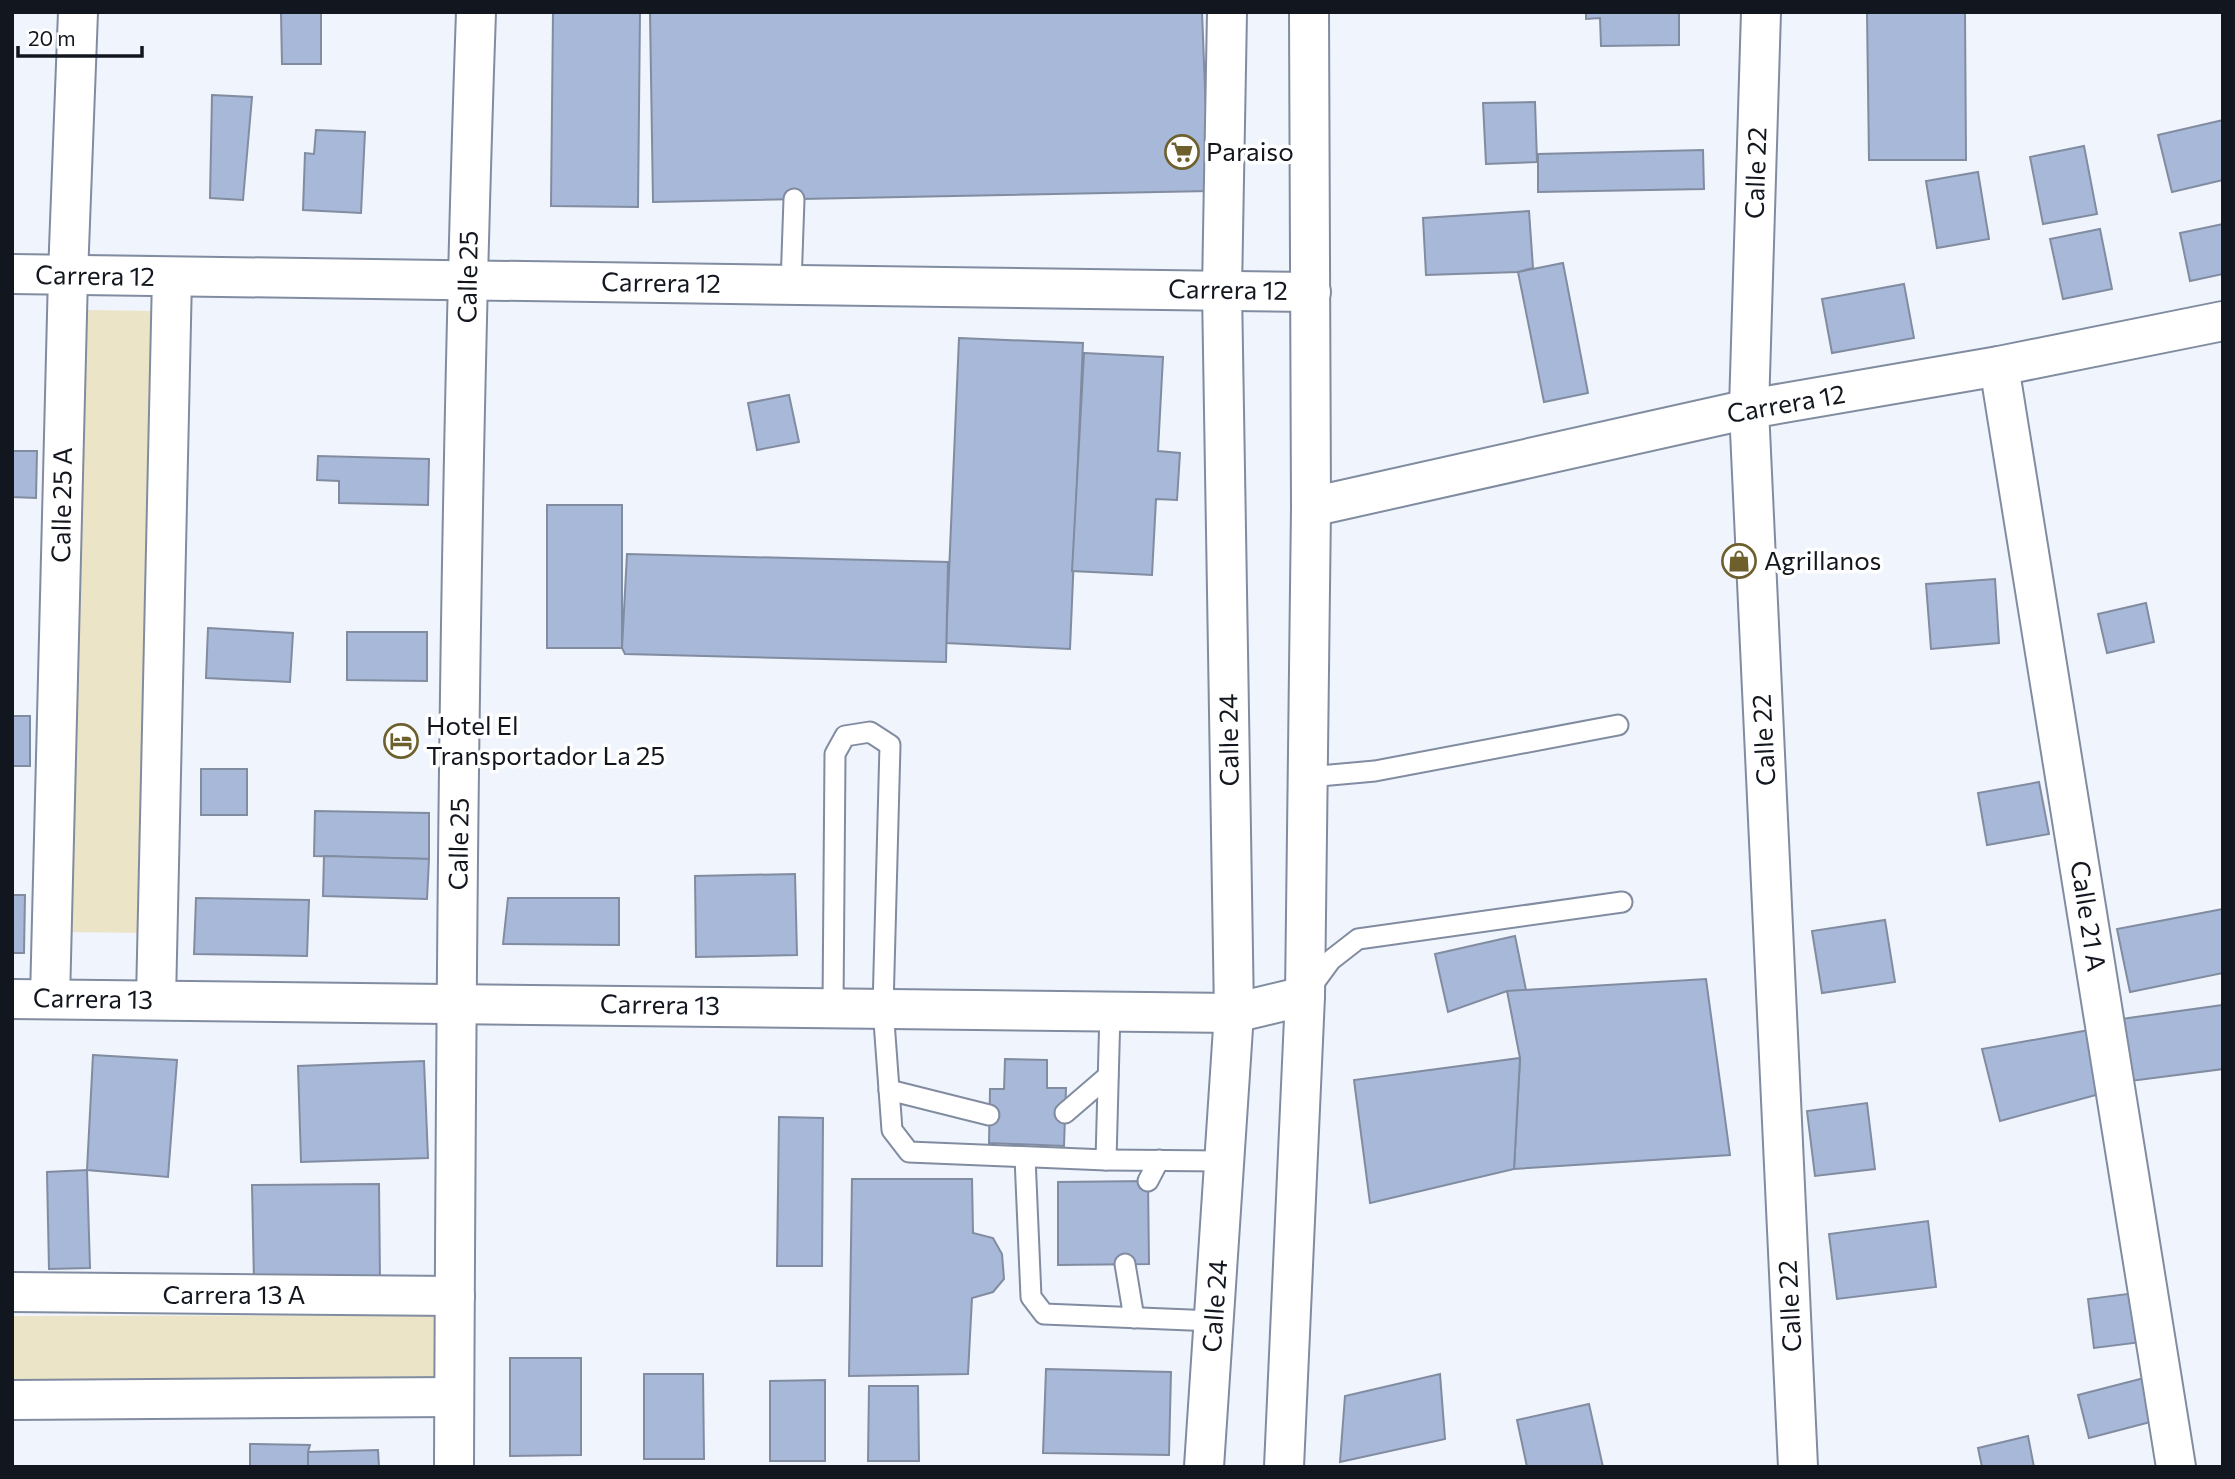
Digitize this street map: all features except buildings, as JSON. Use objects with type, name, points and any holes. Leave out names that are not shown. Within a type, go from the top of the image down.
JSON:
[{"type":"street","name":"Calle 25 A","points":[[50,999],[68,275],[78,12]]},
{"type":"street","name":"Calle 25","points":[[454,1467],[467,280],[476,12]]},
{"type":"street","name":"Calle 24","points":[[1204,1467],[1234,1013],[1222,290],[1227,12]]},
{"type":"street","points":[[1284,1467],[1305,996],[1311,507],[1309,12]]},
{"type":"street","name":"Calle 22","points":[[1761,12],[1749,409],[1798,1467]]},
{"type":"street","name":"Carrera 12","points":[[12,274],[1311,292]]},
{"type":"street","points":[[156,1000],[172,277]]},
{"type":"street","name":"Carrera 12","points":[[1311,507],[1749,409],[1999,366],[2223,321]]},
{"type":"street","name":"Calle 21 A","points":[[1999,366],[2176,1467]]},
{"type":"street","name":"Carrera 13","points":[[12,999],[1234,1013],[1305,996]]},
{"type":"street","name":"Carrera 13 A","points":[[12,1292],[455,1296]]},
{"type":"street","points":[[12,1400],[454,1397]]},
{"type":"lane","points":[[791,285],[794,199]]},
{"type":"lane","points":[[1308,776],[1374,771],[1618,725]]},
{"type":"lane","points":[[833,1008],[835,754],[845,736],[870,732],[890,745],[883,1008],[892,1130],[908,1152],[1107,1160],[1224,1161]]},
{"type":"lane","points":[[1305,996],[1331,960],[1358,939],[1622,902]]},
{"type":"lane","points":[[1107,1160],[1110,1012]]},
{"type":"lane","points":[[1065,1113],[1108,1076]]},
{"type":"lane","points":[[889,1090],[989,1115]]},
{"type":"lane","points":[[1025,1157],[1031,1297],[1044,1314],[1214,1321]]},
{"type":"lane","points":[[1148,1181],[1159,1160]]},
{"type":"lane","points":[[1125,1264],[1134,1318]]},
{"type":"shaded area","points":[[84,310],[157,311],[142,933],[69,932]]},
{"type":"shaded area","points":[[442,1315],[441,1387],[12,1391],[12,1316]]},
{"type":"place","name":"Paraiso","points":[[1182,152]]},
{"type":"place","name":"Agrillanos","points":[[1739,561]]},
{"type":"place","name":"Hotel El Transportador La 25","points":[[401,741]]}]
